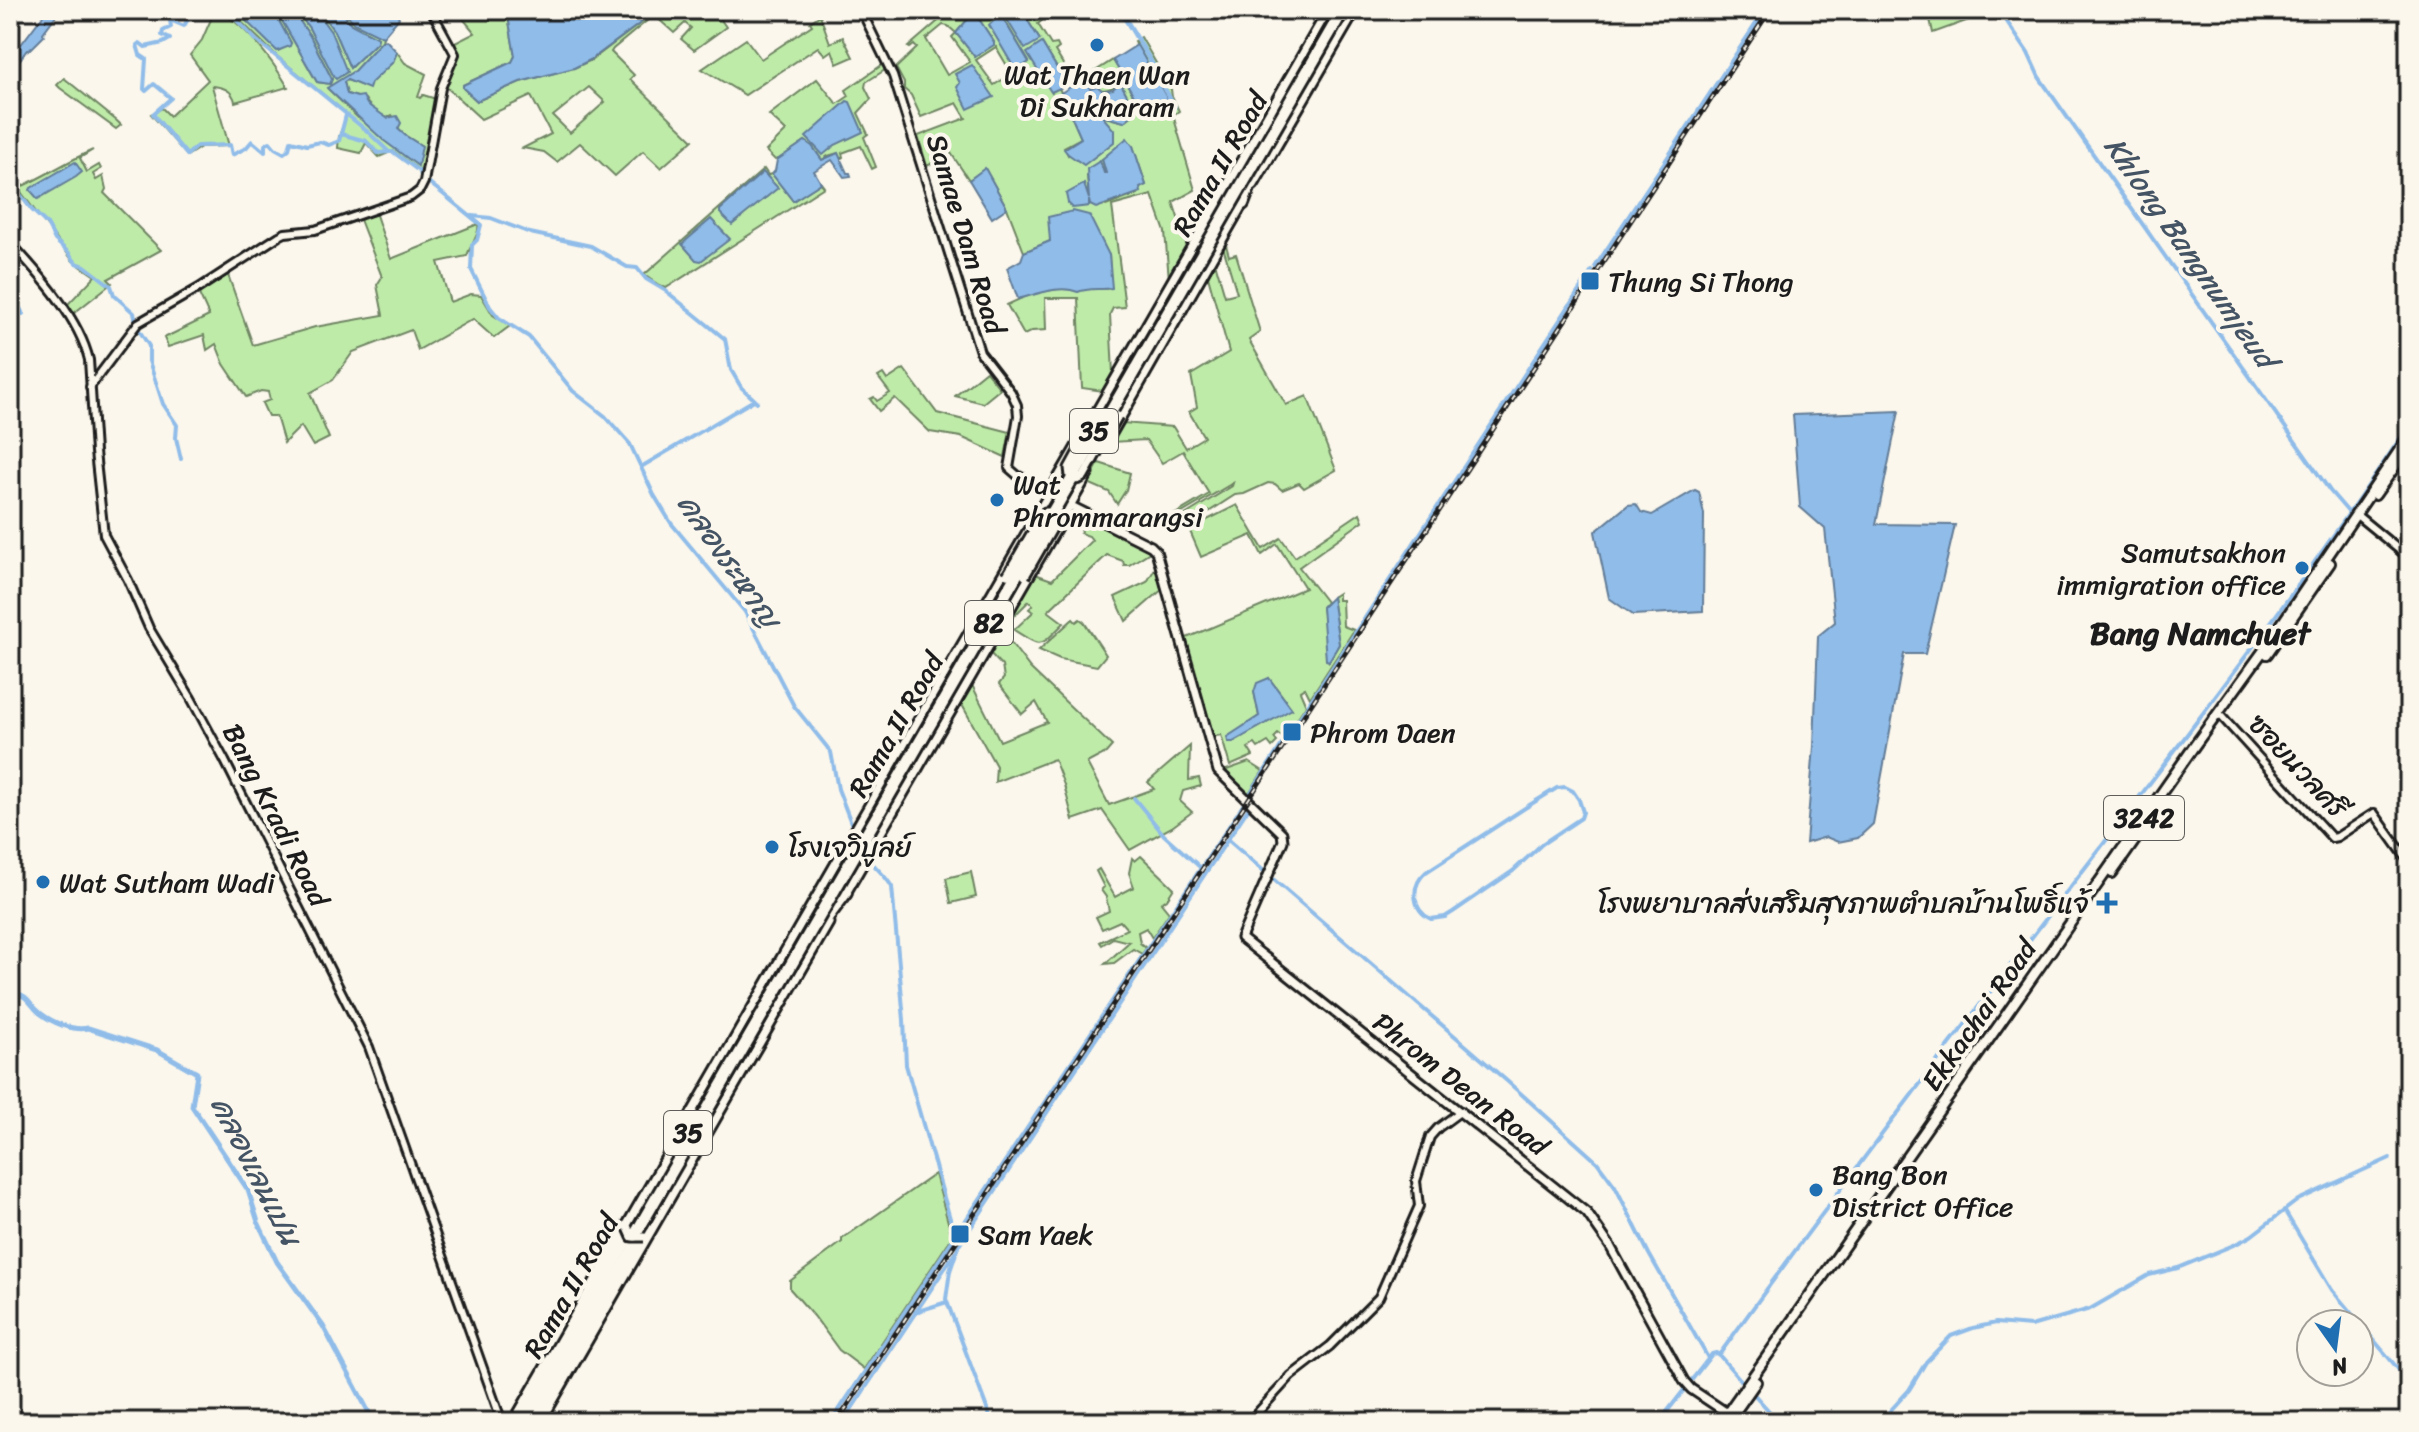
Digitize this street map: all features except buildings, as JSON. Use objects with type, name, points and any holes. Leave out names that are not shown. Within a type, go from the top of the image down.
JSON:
[{"type":"highway","name":"Rama II Road","points":[[530,1422],[1341,10]]},
{"type":"highway","name":"82","points":[[633,1234],[1341,10]]},
{"type":"highway","points":[[1224,192],[1251,167]]},
{"type":"highway","points":[[1243,204],[1251,167]]},
{"type":"highway","name":"Rama II Road","points":[[521,1422],[807,945],[860,845]]},
{"type":"highway","points":[[807,945],[846,893]]},
{"type":"highway","points":[[679,1138],[703,1117]]},
{"type":"highway","points":[[694,1148],[703,1117]]},
{"type":"highway","points":[[521,1422],[633,1234]]},
{"type":"highway","points":[[530,1422],[633,1234]]},
{"type":"main road","name":"Rama II Road","points":[[513,1422],[846,893],[860,845],[974,624],[1328,10]]},
{"type":"main road","name":"Rama II Road","points":[[860,845],[993,637],[1356,10]]},
{"type":"main road","points":[[1137,343],[1069,468],[1070,476],[1074,479],[1084,476],[1163,346]]},
{"type":"main road","name":"Ekkachai Road","points":[[2008,1017],[2279,633],[2409,436]]},
{"type":"main road","name":"Ekkachai Road","points":[[2355,520],[2409,447]]},
{"type":"main road","name":"Phrom Dean Road","points":[[1069,505],[1156,551],[1218,771],[1283,836],[1241,938],[1580,1206],[1609,1244],[1687,1384],[1732,1419]]},
{"type":"main road","points":[[974,624],[1042,515],[1052,512],[1056,522],[999,620],[993,637]]},
{"type":"main road","name":"Ekkachai Road","points":[[1721,1422],[1732,1419],[1748,1389],[2279,633]]},
{"type":"main road","name":"Rama II Road","points":[[541,1422],[703,1117]]},
{"type":"main road","points":[[679,1138],[628,1228],[632,1237],[644,1237],[694,1148]]},
{"type":"street","points":[[90,387],[137,324],[283,234],[315,230],[411,197],[420,190],[425,178],[441,88],[455,54],[431,10]]},
{"type":"street","name":"Samae Dam Road","points":[[861,10],[893,76],[980,352],[1016,401],[1018,416],[1009,468],[1050,492]]},
{"type":"street","name":"Bang Kradi Road","points":[[10,242],[46,282],[80,337],[88,356],[104,535],[149,628],[225,761],[366,1040],[502,1422]]},
{"type":"street","points":[[2355,520],[2409,558]]},
{"type":"street","name":"ซอยนวลศรี","points":[[2221,716],[2332,838],[2374,813],[2409,862]]},
{"type":"street","points":[[1249,1422],[1291,1376],[1325,1350],[1379,1297],[1419,1206],[1416,1181],[1430,1137],[1461,1111]]},
{"type":"green space","points":[[215,10],[246,32],[266,54],[288,87],[235,102],[227,90],[212,86],[229,146],[201,147],[187,156],[151,114],[162,108],[170,116],[208,80],[190,55],[202,40]]},
{"type":"green space","points":[[229,10],[235,10],[278,51],[291,43],[273,10],[276,10],[317,82],[330,84],[332,79],[310,36],[291,10],[296,10],[309,28],[336,79],[334,42],[315,10],[319,10],[334,31],[350,68],[378,38],[351,24],[341,10],[354,23],[381,35],[382,41],[354,71],[328,89],[358,118],[422,146],[398,129],[399,124],[392,115],[387,118],[365,99],[347,94],[344,82],[347,80],[369,88],[370,83],[393,62],[397,52],[405,63],[426,74],[418,97],[423,95],[436,99],[423,173],[393,151],[379,157],[366,143],[361,153],[338,148],[347,114],[278,57]]},
{"type":"green space","points":[[456,10],[507,10],[515,56],[512,62],[463,85],[477,101],[520,82],[592,60],[658,10],[714,10],[726,27],[694,50],[681,39],[691,28],[685,23],[674,33],[654,15],[613,49],[611,52],[634,75],[630,79],[693,140],[661,168],[643,151],[615,176],[580,143],[557,162],[544,152],[523,148],[551,134],[531,96],[481,119],[444,85],[458,53],[455,43],[475,33]],"holes":[[[589,87],[605,102],[570,133],[553,116]]]},
{"type":"green space","points":[[951,10],[1001,10],[1040,40],[1021,10],[1030,10],[1037,21],[1045,15],[1042,10],[1054,10],[1038,24],[1051,45],[1057,44],[1059,48],[1055,51],[1072,79],[1078,75],[1079,78],[1067,85],[1042,43],[1052,92],[1059,88],[1081,138],[1064,147],[1068,155],[1101,116],[1124,122],[1136,112],[1120,82],[1110,89],[1099,90],[1090,88],[1083,79],[1113,60],[1144,113],[1166,96],[1134,41],[1141,37],[1171,89],[1179,111],[1173,115],[1195,190],[1173,202],[1187,246],[1169,279],[1165,232],[1152,195],[1112,206],[1125,307],[1113,308],[1110,314],[1113,374],[1103,391],[1082,388],[1078,298],[1045,298],[1046,330],[1024,335],[1007,305],[1052,290],[1111,288],[1109,255],[1050,241],[1024,252],[1007,208],[985,169],[969,180],[951,153],[927,166],[918,136],[966,118],[957,103],[921,117],[911,95],[904,89],[896,68],[917,48],[914,45],[908,47]],"holes":[[[973,13],[994,42],[975,57],[956,33]],[[1002,16],[1029,62],[1016,71],[990,24]],[[943,25],[956,33],[952,37],[970,62],[947,75],[926,39]],[[996,47],[1012,74],[994,85],[976,60]],[[1133,146],[1146,185],[1139,188],[1138,194],[1106,206],[1089,199],[1087,176],[1099,161],[1106,173],[1102,159]]]},
{"type":"green space","points":[[1928,10],[1994,10],[1994,11],[1933,33]]},
{"type":"green space","points":[[820,15],[830,43],[843,37],[853,57],[837,64],[832,50],[825,55],[818,47],[745,95],[702,69],[746,39],[761,59],[812,25],[810,22]]},
{"type":"green space","points":[[882,65],[885,70],[866,82],[871,99],[858,113],[868,134],[864,137],[876,167],[872,169],[861,146],[842,153],[840,159],[838,153],[822,160],[805,141],[779,159],[775,160],[766,151],[786,131],[769,115],[817,79],[837,104],[849,96],[846,90]]},
{"type":"green space","points":[[64,78],[121,125],[116,129],[60,88],[57,85]]},
{"type":"green space","points":[[93,150],[80,158],[87,172],[99,165],[101,169],[93,174],[96,180],[103,176],[104,193],[161,250],[108,279],[112,283],[74,313],[68,304],[95,276],[73,261],[18,188]]},
{"type":"green space","points":[[764,169],[768,175],[772,174],[793,201],[821,183],[824,187],[666,288],[644,275]]},
{"type":"green space","points":[[375,212],[391,259],[478,224],[467,256],[438,262],[450,302],[471,294],[481,295],[493,315],[510,326],[494,338],[473,319],[418,350],[411,330],[353,352],[333,380],[310,393],[329,438],[313,446],[301,426],[284,443],[276,416],[268,416],[262,403],[270,400],[268,392],[261,391],[246,397],[224,364],[216,344],[207,350],[204,335],[168,347],[164,338],[209,316],[198,292],[228,275],[253,345],[315,327],[383,315],[377,285],[382,277],[359,217]]},
{"type":"green space","points":[[1226,245],[1229,256],[1236,254],[1260,332],[1249,340],[1286,405],[1307,396],[1336,470],[1304,488],[1299,483],[1282,490],[1268,483],[1235,495],[1190,524],[1185,515],[1233,483],[1175,517],[1209,494],[1183,451],[1162,463],[1146,440],[1111,442],[1122,423],[1173,427],[1186,448],[1204,437],[1189,412],[1197,407],[1191,375],[1229,352],[1208,276],[1215,262],[1225,296],[1237,293],[1223,247]]},
{"type":"green space","points":[[904,369],[937,413],[1010,432],[1005,457],[961,437],[930,432],[895,398],[879,411],[870,399],[874,397],[877,401],[890,393],[878,377],[883,374],[887,380]]},
{"type":"green space","points":[[986,371],[1000,389],[983,403],[955,396]]},
{"type":"green space","points":[[1099,463],[1130,473],[1126,490],[1117,504],[1109,492],[1088,483]]},
{"type":"green space","points":[[1237,505],[1263,549],[1281,538],[1295,557],[1360,513],[1363,521],[1299,567],[1326,602],[1322,607],[1329,661],[1339,644],[1332,597],[1338,593],[1338,600],[1342,600],[1343,626],[1354,630],[1310,698],[1305,688],[1300,691],[1306,705],[1284,738],[1278,734],[1274,738],[1277,742],[1272,747],[1268,742],[1258,748],[1255,744],[1248,748],[1253,756],[1230,766],[1221,735],[1211,737],[1184,639],[1305,588],[1277,544],[1262,555],[1252,535],[1201,557],[1189,529]],"holes":[[[1269,678],[1292,709],[1244,726],[1259,716],[1254,691]]]},
{"type":"green space","points":[[1088,518],[1153,550],[1129,565],[1107,555],[1048,611],[1064,623],[1045,641],[1031,640],[1014,630],[1033,612],[1029,609],[1033,605],[1029,601],[1009,621],[1035,574],[1052,580],[1092,540],[1080,533]]},
{"type":"green space","points":[[1157,565],[1164,588],[1126,621],[1115,597],[1147,582]]},
{"type":"green space","points":[[1073,619],[1084,622],[1106,655],[1097,666],[1060,659],[1039,650]]},
{"type":"green space","points":[[1002,631],[1030,668],[1112,746],[1106,753],[1087,763],[1109,805],[1154,789],[1148,782],[1190,746],[1189,780],[1199,778],[1201,786],[1183,791],[1180,801],[1192,812],[1130,850],[1102,810],[1073,820],[1054,759],[995,782],[996,766],[961,703],[972,685],[1000,741],[1047,722],[1036,702],[1022,714],[999,684],[1004,678],[1002,666],[989,652]]},
{"type":"green space","points":[[1249,762],[1263,771],[1247,796],[1221,772]]},
{"type":"green space","points":[[1141,856],[1174,888],[1161,903],[1169,913],[1152,938],[1146,928],[1138,932],[1140,943],[1146,948],[1142,954],[1133,949],[1114,963],[1105,964],[1129,942],[1113,938],[1102,945],[1100,942],[1127,929],[1120,921],[1102,929],[1096,917],[1109,911],[1101,890],[1104,887],[1096,871],[1099,869],[1115,897],[1134,887],[1129,873],[1132,858],[1135,861]]},
{"type":"green space","points":[[971,872],[976,897],[951,903],[946,878]]},
{"type":"green space","points":[[935,1174],[952,1237],[864,1369],[839,1350],[790,1289],[790,1281],[842,1239]]},
{"type":"water","points":[[47,10],[60,10],[43,33],[44,36],[26,51],[10,74],[10,59]]},
{"type":"water","points":[[235,10],[273,10],[290,46],[277,51]]},
{"type":"water","points":[[276,10],[291,10],[295,14],[332,79],[330,84],[317,82]]},
{"type":"water","points":[[296,10],[315,10],[331,32],[347,72],[336,79],[334,77],[309,28]]},
{"type":"water","points":[[319,10],[341,10],[351,24],[378,38],[377,42],[350,68],[334,31]]},
{"type":"water","points":[[344,10],[396,10],[399,18],[383,37],[354,23]]},
{"type":"water","points":[[507,10],[658,10],[592,59],[574,68],[520,82],[477,101],[463,85],[512,62],[515,56]]},
{"type":"water","points":[[1001,10],[1021,10],[1040,40],[1025,49]]},
{"type":"water","points":[[973,13],[994,42],[975,57],[956,33]]},
{"type":"water","points":[[1001,15],[1029,62],[1016,71],[989,25]]},
{"type":"water","points":[[386,40],[397,52],[393,62],[371,83],[369,89],[347,80],[344,82],[347,94],[363,96],[367,104],[387,118],[397,116],[401,123],[398,129],[422,146],[418,166],[383,140],[327,88],[354,71]]},
{"type":"water","points":[[1042,43],[1067,85],[1051,92],[1027,53]]},
{"type":"water","points":[[1137,45],[1167,100],[1148,113],[1144,113],[1113,60]]},
{"type":"water","points":[[972,65],[994,97],[968,109],[957,87],[960,83],[955,74]]},
{"type":"water","points":[[1083,79],[1090,88],[1097,86],[1103,91],[1113,89],[1120,82],[1136,112],[1124,122],[1102,116],[1114,130],[1114,142],[1084,165],[1064,149],[1081,138],[1061,93]]},
{"type":"water","points":[[847,101],[863,132],[835,145],[823,155],[806,137]]},
{"type":"water","points":[[1127,138],[1133,146],[1146,185],[1140,188],[1141,192],[1096,208],[1090,205],[1089,200],[1089,206],[1073,208],[1066,194],[1084,184],[1089,199],[1087,169],[1100,161],[1106,173],[1102,159]]},
{"type":"water","points":[[805,141],[822,160],[838,153],[851,176],[844,177],[832,160],[814,171],[821,183],[793,201],[772,174],[777,160]]},
{"type":"water","points":[[75,162],[82,172],[76,177],[38,199],[30,190],[31,188]]},
{"type":"water","points":[[985,168],[1007,208],[992,218],[969,180]]},
{"type":"water","points":[[763,172],[778,188],[732,225],[720,210]]},
{"type":"water","points":[[1073,211],[1089,215],[1109,255],[1112,288],[1078,292],[1055,290],[1018,299],[1007,268],[1021,260],[1024,252],[1050,241],[1048,217]]},
{"type":"water","points":[[711,219],[730,239],[701,261],[696,260],[682,244]]},
{"type":"water","points":[[1899,411],[1876,524],[1955,525],[1925,654],[1904,654],[1873,824],[1858,838],[1838,842],[1826,837],[1806,843],[1818,636],[1835,622],[1825,529],[1800,507],[1793,415]]},
{"type":"water","points":[[1695,490],[1699,492],[1704,514],[1703,611],[1633,615],[1609,598],[1595,532],[1628,505],[1636,504],[1641,512],[1652,515]]},
{"type":"water","points":[[1332,597],[1339,644],[1329,661],[1326,660],[1322,607]]},
{"type":"water","points":[[1269,678],[1292,709],[1228,742],[1227,737],[1259,716],[1254,692],[1257,683]]},
{"type":"waterway","points":[[184,10],[188,19],[184,26],[170,20],[171,27],[163,31],[162,35],[170,39],[145,47],[140,43],[137,45],[140,55],[146,59],[144,89],[146,91],[154,84],[171,98],[153,114],[187,155],[197,146],[230,145],[232,155],[252,141],[265,152],[265,145],[270,142],[284,153],[291,141],[329,145],[339,141],[341,134],[366,141],[378,153],[389,152]]},
{"type":"waterway","name":"คลองระหาญ","points":[[227,10],[256,40],[481,225],[477,240],[472,245],[471,269],[490,307],[499,318],[529,337],[573,391],[605,416],[630,444],[671,523],[745,612],[794,706],[831,752],[838,789],[858,841]]},
{"type":"waterway","points":[[1120,10],[1174,107]]},
{"type":"waterway","points":[[1595,267],[1765,10]]},
{"type":"waterway","name":"Khlong Bangnumjeud","points":[[1999,10],[2028,53],[2039,77],[2330,491],[2349,513]]},
{"type":"waterway","points":[[10,44],[20,53]]},
{"type":"waterway","points":[[341,134],[346,115]]},
{"type":"waterway","points":[[10,189],[19,193],[47,224],[55,240],[76,263],[85,266],[111,286],[114,295],[134,313],[137,327],[149,346],[149,361],[163,404],[177,425],[176,438],[181,459]]},
{"type":"waterway","points":[[472,216],[491,218],[530,233],[591,246],[627,267],[637,268],[646,279],[666,291],[725,339],[731,370],[741,387],[757,402]]},
{"type":"waterway","points":[[1247,798],[1592,271]]},
{"type":"waterway","points":[[10,291],[14,297]]},
{"type":"waterway","points":[[16,301],[23,314]]},
{"type":"waterway","points":[[641,467],[754,400]]},
{"type":"waterway","points":[[1719,1355],[1890,1123],[2241,662],[2327,545],[2409,425]]},
{"type":"waterway","points":[[2355,519],[2377,536]]},
{"type":"waterway","points":[[1565,787],[1573,791],[1579,800],[1583,812],[1581,818],[1542,844],[1513,871],[1445,917],[1431,919],[1420,910],[1415,897],[1417,884],[1426,872],[1557,788],[1565,787]]},
{"type":"waterway","points":[[1134,798],[1164,835],[1201,868]]},
{"type":"waterway","points":[[831,1422],[1245,802]]},
{"type":"waterway","points":[[992,1422],[946,1299],[958,1247],[1250,806]]},
{"type":"waterway","points":[[1228,840],[1597,1162],[1615,1186],[1649,1254],[1708,1358]]},
{"type":"waterway","name":"คลองระหาญ","points":[[862,849],[892,887],[906,1065],[955,1236]]},
{"type":"waterway","name":"คลองเลนเปน","points":[[10,992],[25,997],[40,1013],[57,1023],[88,1028],[157,1050],[197,1073],[192,1106],[248,1190],[258,1222],[277,1262],[323,1326],[374,1422]]},
{"type":"waterway","points":[[1880,1422],[1909,1390],[1926,1362],[1951,1336],[1996,1323],[2031,1326],[2090,1309],[2149,1275],[2178,1268],[2236,1244],[2298,1200],[2390,1158]]},
{"type":"waterway","points":[[2284,1210],[2332,1290],[2409,1382]]},
{"type":"waterway","points":[[843,1422],[955,1253]]},
{"type":"waterway","points":[[915,1312],[947,1302]]},
{"type":"waterway","points":[[1659,1422],[1712,1354],[1719,1355],[1745,1385]]},
{"type":"waterway","points":[[1751,1391],[1779,1422]]},
{"type":"railway","points":[[837,1422],[1770,10]]},
{"type":"place","name":"Wat Thaen Wan Di Sukharam","points":[[1097,45]]},
{"type":"place","name":"Thung Si Thong","points":[[1590,281]]},
{"type":"place","name":"Wat Phrommarangsi","points":[[997,500]]},
{"type":"place","name":"Samutsakhon immigration office","points":[[2302,568]]},
{"type":"place","name":"Phrom Daen","points":[[1292,732]]},
{"type":"place","name":"โรงเจวิบูลย์","points":[[772,847]]},
{"type":"place","name":"Wat Sutham Wadi","points":[[43,882]]},
{"type":"place","name":"โรงพยาบาลส่งเสริมสุขภาพตำบลบ้านโพธิ์แจ้","points":[[2107,903]]},
{"type":"place","name":"Bang Bon District Office","points":[[1816,1190]]},
{"type":"place","name":"Sam Yaek","points":[[960,1234]]},
{"type":"district","name":"Bang Namchuet","points":[[2200,633]]}]
